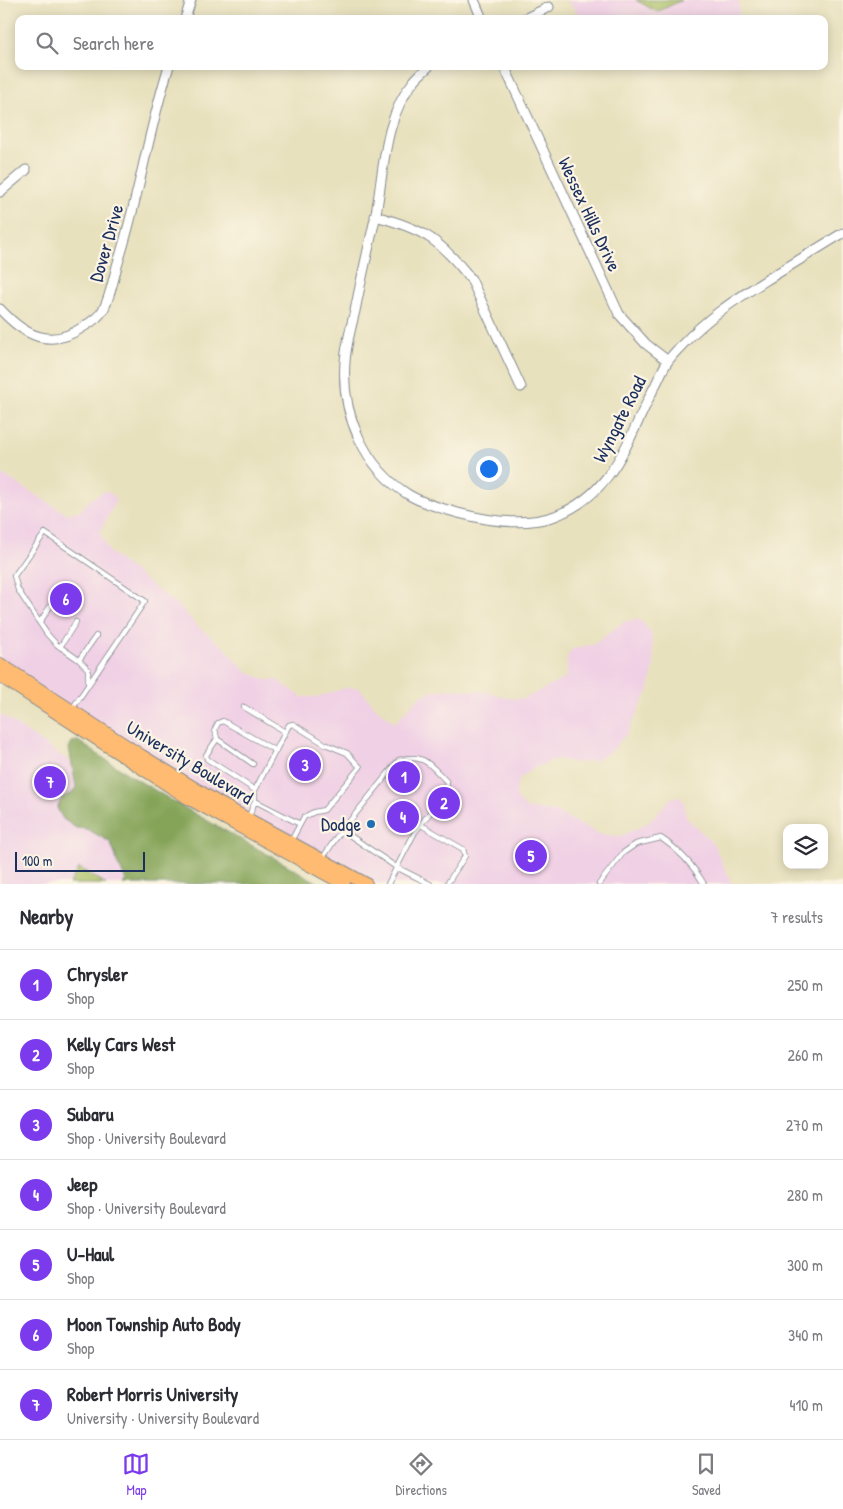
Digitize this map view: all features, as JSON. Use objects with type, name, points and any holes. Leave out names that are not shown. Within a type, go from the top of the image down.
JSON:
[{"type":"main road","name":"University Boulevard","points":[[0,664],[181,780],[245,824]]},
{"type":"main road","name":"University Boulevard","points":[[0,676],[159,780],[319,865],[366,884]]},
{"type":"main road","name":"University Boulevard","points":[[319,865],[344,884]]},
{"type":"street","points":[[186,15],[191,0]]},
{"type":"street","points":[[474,0],[480,15]]},
{"type":"street","points":[[532,15],[549,7]]},
{"type":"street","name":"Dover Drive","points":[[0,309],[15,325],[30,334],[54,338],[67,336],[79,330],[91,322],[103,310],[124,244],[168,70]]},
{"type":"street","name":"Wyngate Road","points":[[425,70],[414,81],[396,114],[387,150],[376,216],[345,360],[346,395],[354,428],[366,454],[388,479],[408,495],[430,506],[502,522],[534,520],[554,516],[571,508],[589,496],[603,482],[617,463],[629,443],[647,400],[668,361],[700,325],[843,232]]},
{"type":"street","name":"Wessex Hills Drive","points":[[506,70],[619,314],[646,344],[668,361]]},
{"type":"street","points":[[0,192],[26,170]]},
{"type":"street","points":[[376,216],[404,223],[430,237],[447,251],[471,279],[521,387]]},
{"type":"lane","points":[[71,710],[145,601],[45,533],[14,576],[18,590],[47,634],[88,669],[88,683]]},
{"type":"lane","points":[[40,622],[51,605]]},
{"type":"lane","points":[[60,646],[76,622]]},
{"type":"lane","points":[[79,660],[96,636]]},
{"type":"lane","points":[[244,707],[286,732]]},
{"type":"lane","points":[[253,764],[217,739],[215,729],[218,723],[223,721],[276,751]]},
{"type":"lane","points":[[245,824],[255,800],[255,790],[289,725],[293,724],[325,744],[347,753],[360,767],[324,810],[304,817],[287,848]]},
{"type":"lane","points":[[217,739],[207,752],[207,759],[255,790]]},
{"type":"lane","points":[[319,865],[342,830],[399,760],[413,756],[427,762],[448,782],[446,792],[421,825],[388,884]]},
{"type":"lane","points":[[255,800],[300,824]]},
{"type":"lane","points":[[421,825],[463,849],[465,853],[465,856],[447,884]]},
{"type":"lane","points":[[342,830],[396,867],[430,884]]},
{"type":"lane","points":[[599,884],[624,853],[636,844],[661,838],[694,867],[704,884]]},
{"type":"shaded area","points":[[567,0],[739,0],[739,15],[580,15]]},
{"type":"shaded area","points":[[0,473],[67,514],[81,510],[91,499],[105,491],[112,494],[116,500],[100,532],[109,552],[181,608],[196,625],[226,649],[245,671],[266,680],[277,680],[302,697],[317,697],[346,688],[359,688],[378,710],[395,723],[419,697],[433,691],[451,689],[486,692],[509,698],[523,699],[567,676],[567,657],[572,649],[595,644],[623,622],[636,619],[642,622],[651,632],[654,666],[648,691],[627,733],[613,750],[597,760],[576,763],[556,759],[532,769],[520,778],[516,797],[526,808],[556,812],[599,834],[620,836],[648,823],[671,798],[679,796],[684,802],[686,817],[714,845],[732,884],[366,884],[291,844],[0,664]]},
{"type":"shaded area","points":[[0,714],[163,825],[220,884],[0,884]]},
{"type":"green space","points":[[636,0],[682,0],[657,12]]},
{"type":"green space","points":[[78,741],[167,798],[320,884],[123,884],[126,880],[117,863],[110,842],[87,829],[76,828],[63,819],[57,808],[62,798],[72,793],[76,787],[69,748],[72,742]]},
{"type":"green space","points":[[79,868],[106,884],[69,884]]},
{"type":"place","name":"Moon Township Auto Body","points":[[66,599]]},
{"type":"place","name":"Subaru","points":[[305,765]]},
{"type":"place","name":"Chrysler","points":[[404,777]]},
{"type":"place","name":"Robert Morris University","points":[[50,782]]},
{"type":"place","name":"Kelly Cars West","points":[[444,803]]},
{"type":"place","name":"Jeep","points":[[403,817]]},
{"type":"place","name":"Dodge","points":[[371,824]]},
{"type":"place","name":"U-Haul","points":[[531,856]]}]
